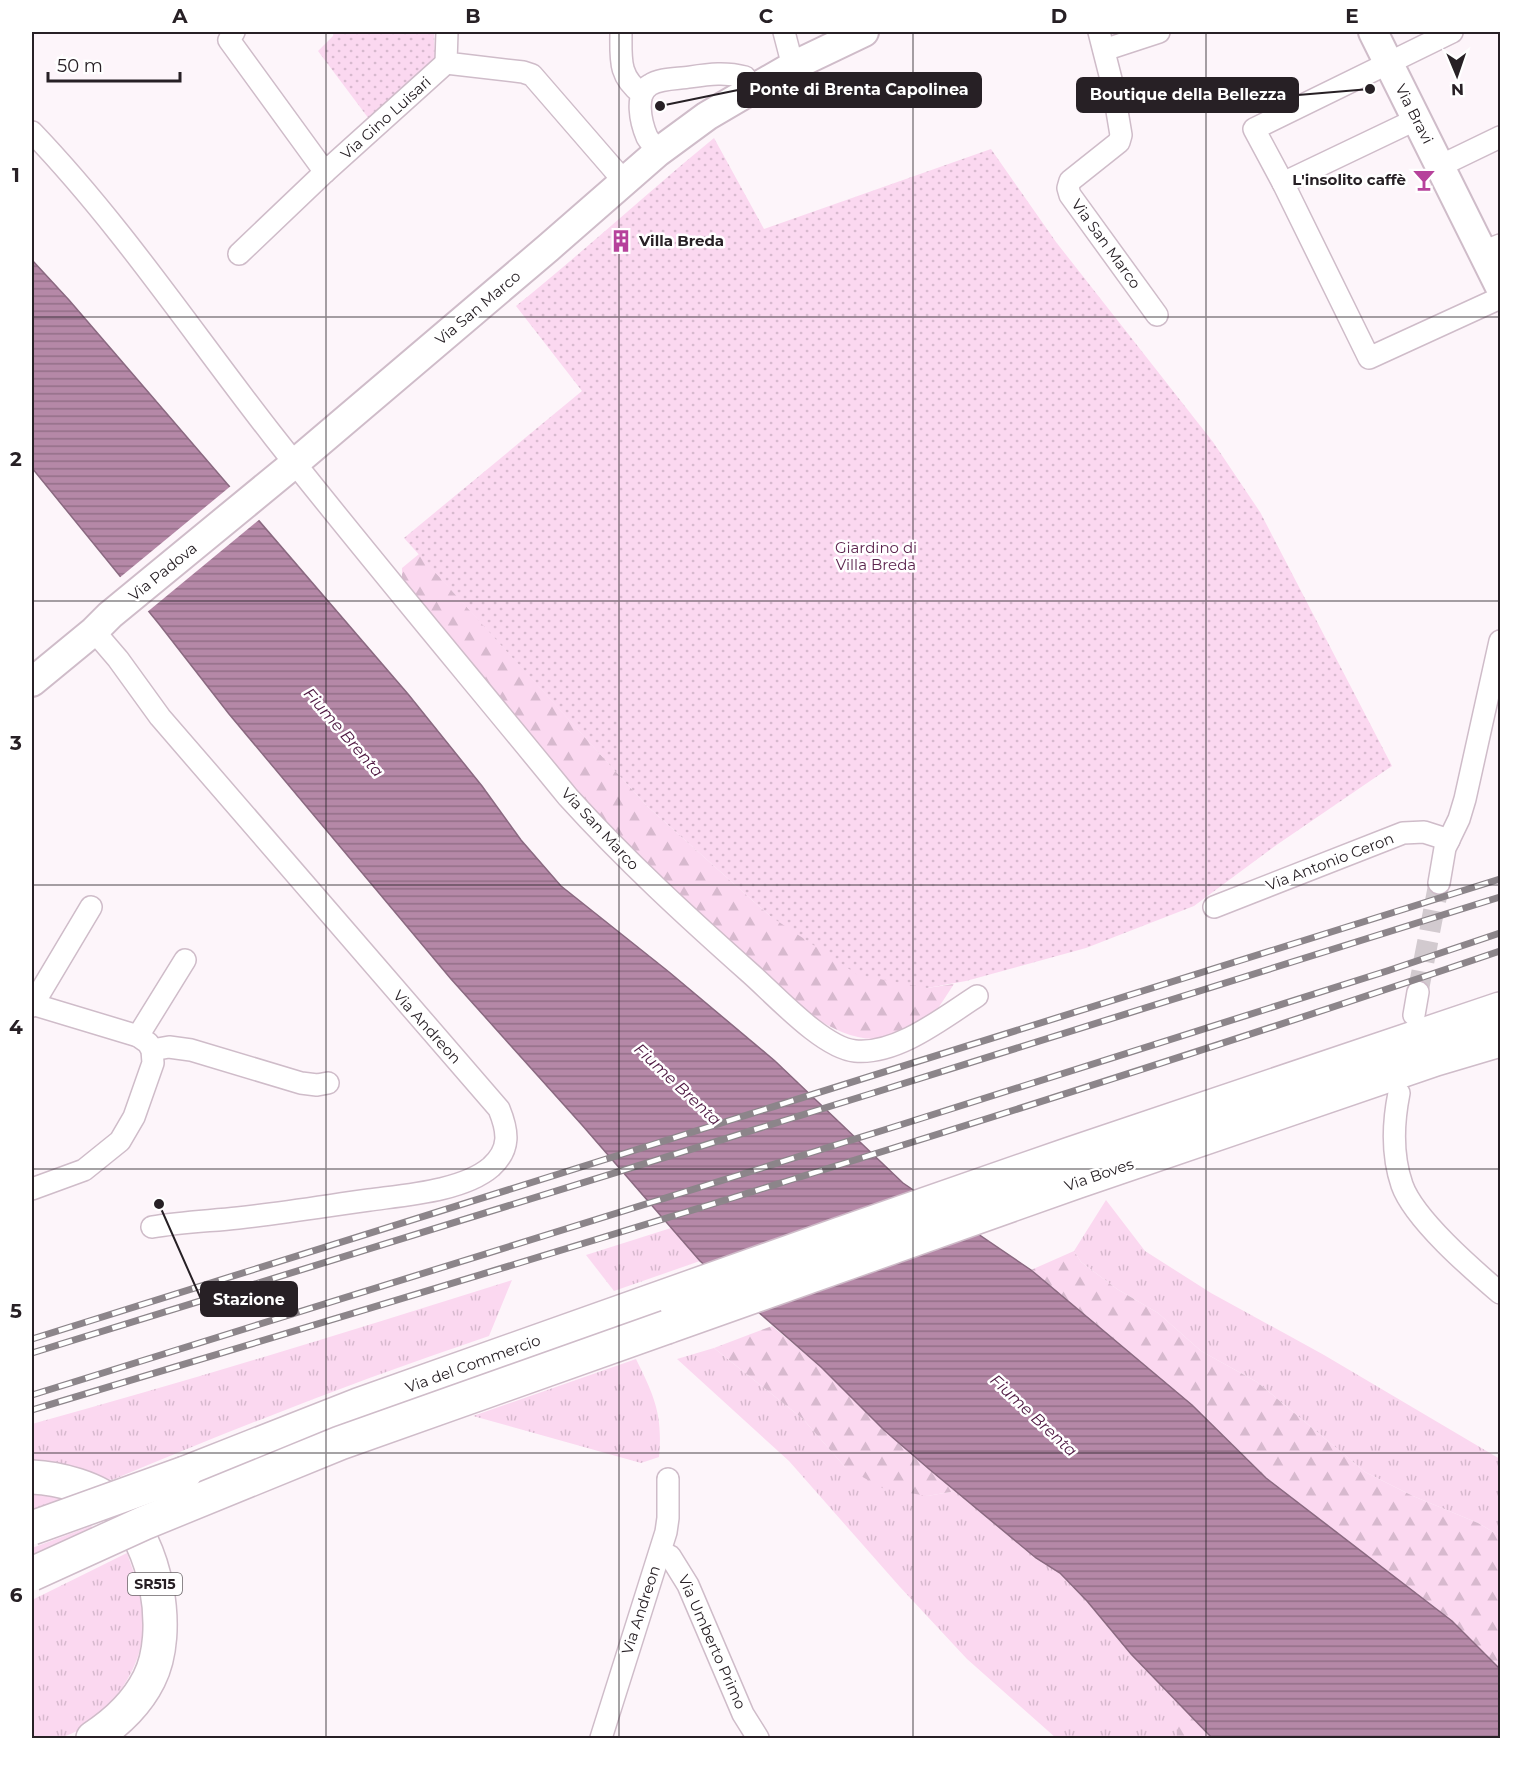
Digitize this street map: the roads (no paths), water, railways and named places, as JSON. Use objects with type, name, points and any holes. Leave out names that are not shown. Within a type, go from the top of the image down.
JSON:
[{"type":"main road","name":"Via San Marco","points":[[286,471],[658,152],[707,116],[795,64],[864,32]]},
{"type":"main road","name":"Via Bravi","points":[[1373,32],[1440,166],[1492,248],[1500,287]]},
{"type":"main road","name":"Via Padova","points":[[32,682],[103,630],[286,471]]},
{"type":"main road","name":"Via Boves","points":[[700,1314],[1073,1168],[1500,1009]]},
{"type":"main road","name":"Via Boves","points":[[840,1234],[1073,1168],[1500,1040]]},
{"type":"main road","name":"Via del Commercio","points":[[32,1528],[185,1473],[358,1405],[840,1234]]},
{"type":"main road","name":"Via del Commercio","points":[[32,1574],[144,1523],[340,1443],[700,1314]]},
{"type":"main road","name":"SR515","points":[[32,1477],[58,1480],[82,1487],[117,1507],[132,1525],[147,1552],[154,1576],[159,1602],[160,1631],[150,1677],[136,1700],[114,1724],[93,1738]]},
{"type":"street","points":[[234,32],[229,40],[325,172]]},
{"type":"street","points":[[447,32],[446,63],[532,75],[623,180]]},
{"type":"street","points":[[621,32],[622,69],[632,86],[642,94]]},
{"type":"street","points":[[784,32],[790,55],[795,64]]},
{"type":"street","name":"Via San Marco","points":[[1153,314],[1070,195],[1068,188],[1070,181],[1119,142],[1121,130],[1102,41],[1159,32]]},
{"type":"street","points":[[1452,32],[1254,129],[1369,358],[1500,298]]},
{"type":"street","name":"Via Gino Luisari","points":[[239,254],[325,172],[446,63]]},
{"type":"street","points":[[658,152],[647,135],[640,100],[648,86],[659,82],[730,73],[746,77],[753,89]]},
{"type":"street","points":[[1283,183],[1417,119]]},
{"type":"street","name":"Via San Marco","points":[[32,132],[120,232],[286,471],[568,796],[609,843],[813,1030],[840,1047],[853,1051],[868,1051],[915,1037],[977,996]]},
{"type":"street","points":[[1440,166],[1500,137]]},
{"type":"street","name":"Via Andreon","points":[[103,630],[160,717],[499,1109],[506,1126],[507,1138],[493,1165],[478,1175],[449,1186],[287,1212],[152,1227]]},
{"type":"street","points":[[1439,883],[1445,848],[1459,819],[1465,799],[1500,641]]},
{"type":"street","name":"Via Antonio Ceron","points":[[1214,907],[1403,834],[1424,832],[1449,840]]},
{"type":"street","points":[[91,907],[32,1005],[145,1043],[191,1050],[301,1083],[316,1085],[328,1083]]},
{"type":"street","points":[[32,1189],[84,1170],[120,1142],[135,1117],[153,1063],[145,1043],[185,960]]},
{"type":"street","points":[[1414,1015],[1418,992]]},
{"type":"street","points":[[1399,1093],[1394,1137],[1402,1186],[1411,1204],[1450,1248],[1500,1293]]},
{"type":"street","name":"Via Andreon","points":[[601,1738],[660,1553],[668,1518],[668,1479]]},
{"type":"street","name":"Via Umberto Primo","points":[[660,1553],[670,1556],[688,1585],[743,1714],[758,1738]]},
{"type":"water","name":"Fiume Brenta","points":[[32,260],[408,694],[482,786],[521,840],[561,886],[775,1061],[903,1183],[1031,1270],[1192,1405],[1266,1478],[1452,1621],[1500,1669],[1500,1738],[1212,1738],[1131,1654],[1087,1601],[1060,1573],[1036,1558],[884,1430],[821,1367],[700,1261],[451,979],[229,714],[32,468]]},
{"type":"tunnel","points":[[1418,992],[1439,883]]},
{"type":"railway","points":[[32,1339],[1500,879]]},
{"type":"railway","points":[[32,1353],[1500,897]]},
{"type":"railway","points":[[32,1395],[900,1125],[1500,933]]},
{"type":"railway","points":[[32,1410],[952,1130],[1500,951]]},
{"type":"place","name":"Boutique della Bellezza","points":[[1370,89]]},
{"type":"place","name":"Ponte di Brenta Capolinea","points":[[660,106]]},
{"type":"place","name":"L'insolito caffè","points":[[1424,180]]},
{"type":"place","name":"Villa Breda","points":[[621,241]]},
{"type":"place","name":"Stazione","points":[[159,1204]]},
{"type":"park label","name":"Giardino di Villa Breda","points":[[876,556]]}]
